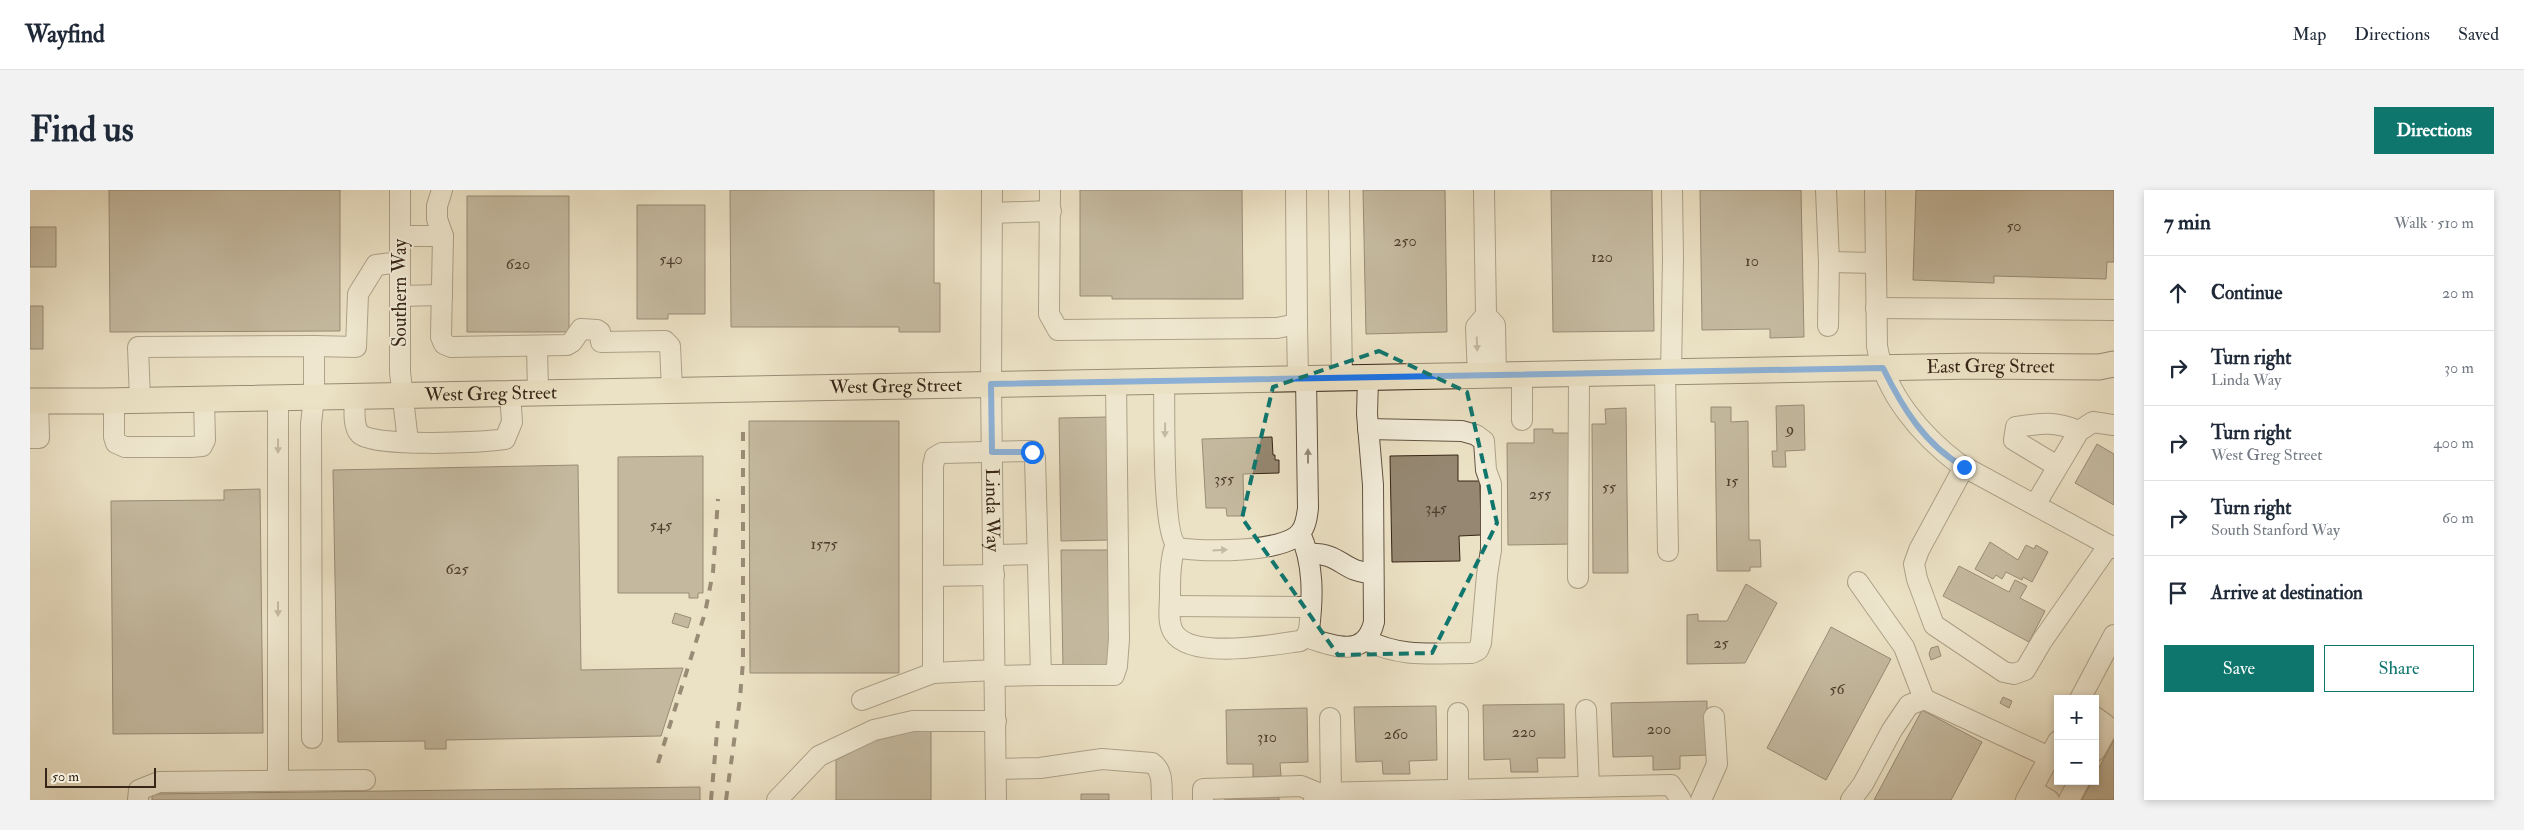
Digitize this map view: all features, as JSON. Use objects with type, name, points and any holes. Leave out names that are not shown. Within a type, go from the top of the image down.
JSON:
[{"type":"main road","name":"East Greg Street","points":[[1883,368],[2109,367]]},
{"type":"main road","name":"West Greg Street","points":[[34,401],[1883,368]]},
{"type":"street","name":"Southern Way","points":[[400,190],[402,395],[408,442]]},
{"type":"street","points":[[442,190],[438,206],[438,219],[443,236],[441,337],[444,344],[451,347],[567,345],[572,342],[580,329],[600,332],[600,342],[665,341],[670,346],[672,390]]},
{"type":"street","name":"Linda Way","points":[[992,190],[991,384],[996,800]]},
{"type":"street","points":[[1050,190],[1049,314],[1058,330],[1277,328],[1297,324]]},
{"type":"street","points":[[1175,546],[1200,550],[1258,548],[1291,540],[1300,533],[1306,522],[1308,508],[1302,379],[1297,324],[1296,190]]},
{"type":"street","points":[[1339,190],[1342,378]]},
{"type":"street","points":[[1484,190],[1486,315],[1496,325],[1487,376]]},
{"type":"street","points":[[1668,551],[1668,372],[1674,259],[1672,190]]},
{"type":"street","points":[[1826,190],[1829,262],[1828,326]]},
{"type":"street","points":[[1875,190],[1877,346],[1883,368],[1920,429],[1938,448],[1964,467],[2112,547],[2042,641],[2025,670],[2014,674],[2004,672],[1934,624],[1917,579],[1914,564],[1918,550],[1964,467]]},
{"type":"street","points":[[992,213],[1051,211]]},
{"type":"street","points":[[400,236],[443,236]]},
{"type":"street","points":[[140,400],[138,347],[356,347],[358,294],[376,266],[400,262]]},
{"type":"street","points":[[1829,262],[1876,263]]},
{"type":"street","points":[[400,296],[442,295]]},
{"type":"street","points":[[1876,308],[2114,310]]},
{"type":"street","points":[[312,738],[311,424],[314,397],[314,346]]},
{"type":"street","points":[[537,346],[538,392]]},
{"type":"street","points":[[1578,578],[1579,374]]},
{"type":"street","points":[[1522,375],[1522,420]]},
{"type":"street","points":[[1306,637],[1336,647],[1358,645],[1366,640],[1374,622],[1373,485],[1368,429],[1368,378]]},
{"type":"street","points":[[1164,381],[1169,523],[1175,546],[1172,557],[1170,606],[1171,626],[1175,634],[1192,645],[1222,648],[1254,647],[1300,641],[1306,637],[1309,630],[1312,574],[1308,554],[1300,533]]},
{"type":"street","points":[[862,700],[933,673],[1114,675],[1118,666],[1116,382]]},
{"type":"street","points":[[355,396],[358,432],[374,440],[408,442],[505,439],[512,422],[510,393]]},
{"type":"street","points":[[278,397],[278,781]]},
{"type":"street","points":[[114,401],[114,437],[116,443],[125,447],[191,447],[202,446],[204,440],[204,399]]},
{"type":"street","points":[[30,438],[39,438],[34,401]]},
{"type":"street","points":[[2034,505],[2080,431],[2094,422],[2114,425]]},
{"type":"street","points":[[2057,466],[2014,440],[2016,427],[2040,423],[2061,424],[2080,431]]},
{"type":"street","points":[[1366,640],[1385,650],[1414,653],[1472,653],[1478,650],[1481,643],[1491,550],[1492,514],[1491,484],[1486,470],[1484,441],[1476,435],[1462,431],[1368,429]]},
{"type":"street","points":[[933,673],[933,466],[935,457],[942,453],[1032,452],[1035,458],[1041,675]]},
{"type":"street","points":[[1308,554],[1322,553],[1333,556],[1355,572],[1373,573]]},
{"type":"street","points":[[994,555],[1037,554]]},
{"type":"street","points":[[933,576],[994,576]]},
{"type":"street","points":[[1858,582],[1904,647],[1924,699]]},
{"type":"street","points":[[1170,606],[1311,607]]},
{"type":"street","points":[[2082,695],[2114,635]]},
{"type":"street","points":[[1851,800],[1863,784],[1892,730],[1910,705],[1924,699],[2053,749],[2029,795],[2049,800]]},
{"type":"street","points":[[1586,710],[1589,787]]},
{"type":"street","points":[[1458,713],[1458,790]]},
{"type":"street","points":[[1701,800],[1717,764],[1714,717]]},
{"type":"street","points":[[1321,795],[1330,718]]},
{"type":"street","points":[[777,800],[819,756],[874,730],[913,722],[996,722]]},
{"type":"street","points":[[2099,741],[2105,725]]},
{"type":"street","points":[[996,769],[1040,768],[1102,759],[1152,763],[1158,767],[1161,773],[1162,800]]},
{"type":"street","points":[[138,800],[139,790],[159,782],[365,780]]},
{"type":"street","points":[[1203,800],[1203,789],[1301,786],[1321,795],[1424,795],[1458,790],[1552,794],[1589,787],[1671,785],[1681,800]]},
{"type":"street","points":[[2069,800],[2077,785]]},
{"type":"highlighted area","points":[[1379,351],[1467,392],[1497,523],[1432,653],[1338,655],[1242,518],[1273,387]]},
{"type":"building","points":[[109,190],[340,190],[340,331],[110,332]]},
{"type":"building","points":[[730,190],[934,190],[934,283],[940,283],[940,332],[899,332],[899,327],[731,327]]},
{"type":"building","points":[[1080,190],[1242,190],[1243,299],[1112,299],[1112,296],[1080,296]]},
{"type":"building","points":[[1363,190],[1445,190],[1447,332],[1366,334]]},
{"type":"building","points":[[1551,190],[1652,190],[1654,331],[1553,332]]},
{"type":"building","points":[[1700,190],[1801,190],[1804,337],[1770,338],[1770,329],[1702,330]]},
{"type":"building","points":[[1916,190],[2114,190],[2114,262],[2107,262],[2106,279],[1994,276],[1994,283],[1913,280]]},
{"type":"building","points":[[467,196],[569,196],[569,332],[467,332]]},
{"type":"building","points":[[637,205],[705,205],[705,314],[668,314],[668,319],[637,319]]},
{"type":"building","points":[[30,227],[56,227],[56,267],[30,267]]},
{"type":"building","points":[[30,306],[43,306],[43,349],[30,349]]},
{"type":"building","points":[[1804,405],[1805,450],[1785,451],[1786,467],[1773,467],[1772,451],[1777,451],[1776,406]]},
{"type":"building","points":[[1711,407],[1731,407],[1731,422],[1748,421],[1749,540],[1760,540],[1761,567],[1750,567],[1750,571],[1717,571],[1715,422],[1711,422]]},
{"type":"building","points":[[1626,408],[1628,573],[1593,573],[1592,424],[1606,424],[1605,409]]},
{"type":"building","points":[[1107,417],[1110,540],[1061,541],[1059,418]]},
{"type":"building","points":[[749,421],[899,421],[899,673],[750,673]]},
{"type":"building","points":[[1534,429],[1553,429],[1553,433],[1572,433],[1574,544],[1508,545],[1507,443],[1534,443]]},
{"type":"building","points":[[1272,437],[1273,455],[1275,455],[1275,460],[1279,460],[1279,473],[1243,474],[1244,516],[1227,516],[1226,508],[1206,508],[1202,439]]},
{"type":"building","points":[[2097,444],[2114,454],[2114,505],[2075,483]]},
{"type":"building","points":[[1458,455],[1458,481],[1480,481],[1481,535],[1459,536],[1460,561],[1392,562],[1390,456]]},
{"type":"building","points":[[703,456],[703,593],[698,593],[698,598],[689,598],[689,593],[618,593],[618,457]]},
{"type":"building","points":[[578,465],[581,670],[683,668],[661,736],[446,740],[446,749],[425,749],[425,741],[338,742],[333,470]]},
{"type":"building","points":[[260,489],[263,733],[113,734],[111,501],[224,500],[224,490]]},
{"type":"building","points":[[1990,542],[2018,560],[2026,545],[2034,549],[2036,545],[2048,552],[2032,582],[2023,577],[2022,580],[2006,572],[2002,579],[1996,575],[1993,579],[1975,569]]},
{"type":"building","points":[[1061,550],[1110,550],[1112,668],[1063,670]]},
{"type":"building","points":[[1959,566],[2009,592],[2015,580],[2027,586],[2020,598],[2045,611],[2029,642],[1943,596]]},
{"type":"building","points":[[1746,584],[1777,603],[1745,663],[1687,664],[1687,615],[1698,614],[1698,621],[1727,621]]},
{"type":"building","points":[[675,613],[691,618],[688,628],[672,623]]},
{"type":"building","points":[[1831,627],[1891,659],[1826,780],[1767,748]]},
{"type":"building","points":[[1938,646],[1941,656],[1931,660],[1929,654],[1931,648]]},
{"type":"building","points":[[2003,697],[2012,701],[2009,708],[2000,703]]},
{"type":"building","points":[[1707,701],[1707,755],[1680,756],[1680,769],[1653,770],[1653,756],[1613,757],[1611,703]]},
{"type":"building","points":[[1564,704],[1565,758],[1537,758],[1538,772],[1511,772],[1510,759],[1484,760],[1483,705]]},
{"type":"building","points":[[1436,706],[1437,760],[1409,761],[1410,774],[1383,774],[1382,761],[1356,762],[1354,707]]},
{"type":"building","points":[[1307,708],[1308,762],[1280,763],[1281,776],[1253,777],[1253,764],[1227,764],[1226,710]]},
{"type":"building","points":[[1922,710],[1982,742],[1951,800],[1874,800]]},
{"type":"building","points":[[917,730],[931,730],[931,800],[836,800],[836,760],[874,741]]},
{"type":"building","points":[[2114,740],[2114,800],[2082,800],[2090,785],[2099,785],[2099,768]]},
{"type":"building","points":[[700,787],[700,800],[152,800],[152,794]]},
{"type":"building","points":[[1279,793],[1279,800],[1225,800],[1225,794]]},
{"type":"building","points":[[1081,794],[1109,794],[1109,800],[1081,800]]},
{"type":"railway","points":[[726,800],[743,662],[743,425]]},
{"type":"railway","points":[[658,763],[705,613],[713,572],[718,499]]},
{"type":"railway","points":[[711,800],[718,721]]},
{"type":"route","points":[[1032,452],[992,452],[991,384],[1883,368],[1905,409],[1920,429],[1938,448],[1964,467]]}]
